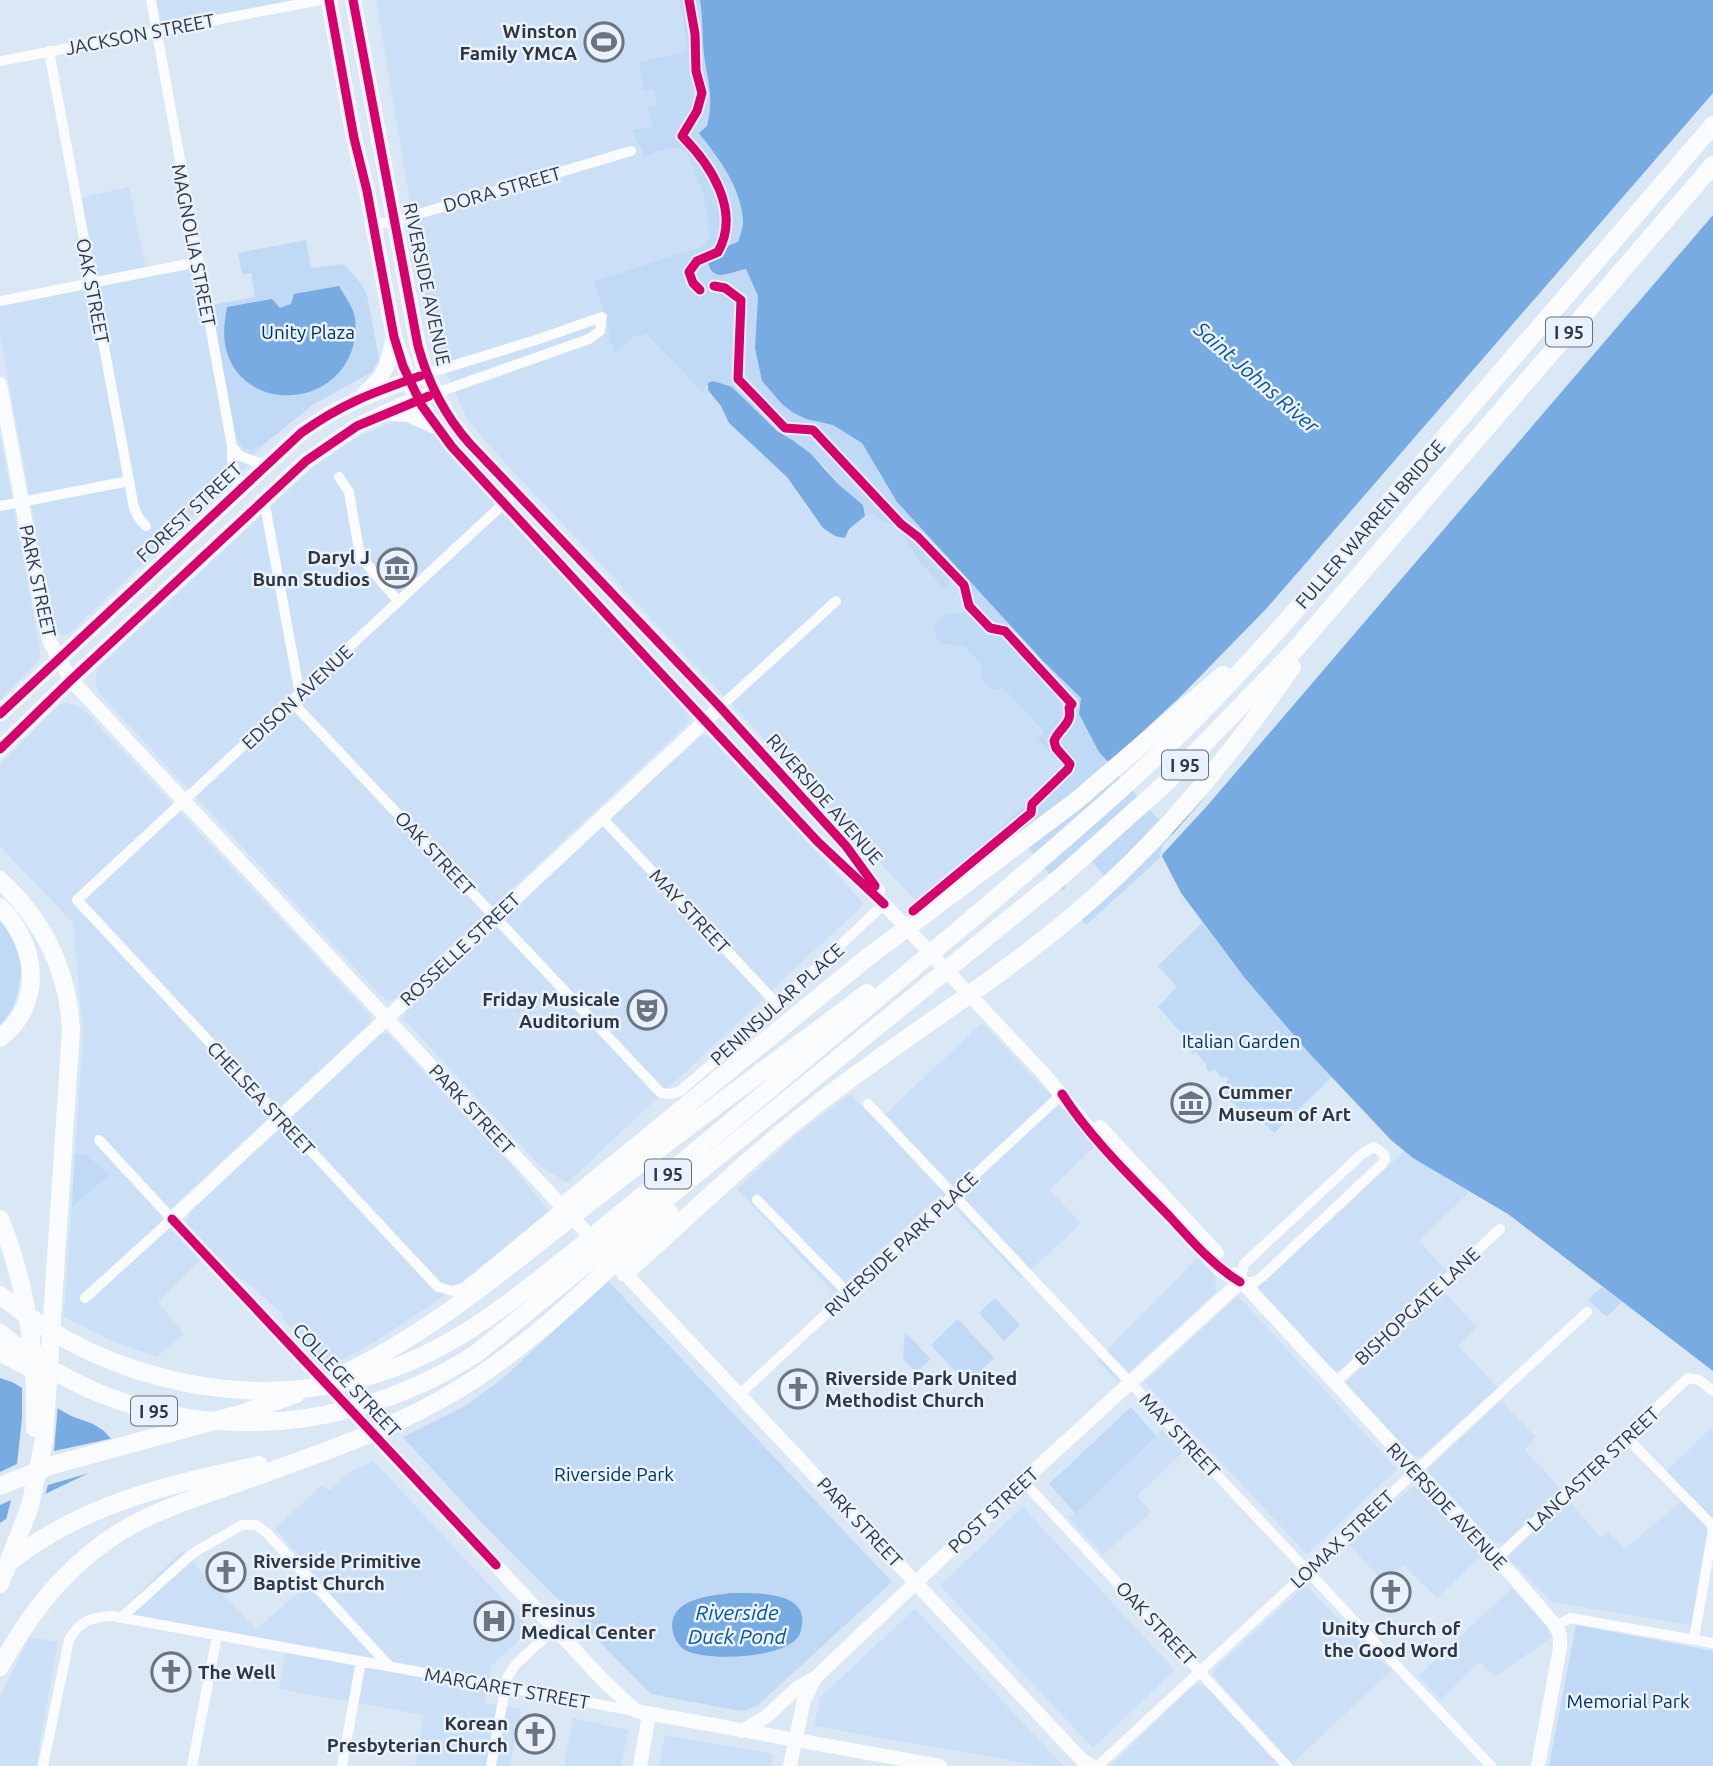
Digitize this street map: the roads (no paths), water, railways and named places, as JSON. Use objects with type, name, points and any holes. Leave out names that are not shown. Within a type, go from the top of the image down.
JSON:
[{"type":"highway","name":"FULLER WARREN BRIDGE","points":[[999,895],[1081,826],[1217,697],[1289,618],[1713,123]]},
{"type":"highway","name":"FULLER WARREN BRIDGE","points":[[822,1073],[1107,837],[1187,762],[1262,686],[1711,168]]},
{"type":"highway","points":[[625,1273],[779,1136],[883,1055],[1044,939],[1135,859],[1183,808],[1243,736],[1339,599]]},
{"type":"highway","points":[[562,1207],[904,929],[1066,809],[1289,618]]},
{"type":"highway","points":[[0,880],[38,923],[61,970],[71,1021],[44,1440],[30,1506],[0,1584]]},
{"type":"highway","points":[[1,1485],[53,1465],[274,1403],[339,1376],[402,1343],[475,1294],[622,1178],[999,895]]},
{"type":"highway","name":"I 95","points":[[0,1295],[44,1327],[87,1352],[130,1369],[178,1382],[234,1390],[300,1388],[358,1379],[400,1365],[448,1343],[499,1311],[636,1201],[999,895]]},
{"type":"highway","points":[[0,907],[13,921],[24,941],[32,977],[29,997],[21,1015],[0,1038]]},
{"type":"highway","points":[[0,1667],[25,1625],[52,1590],[90,1553],[119,1533],[166,1509],[350,1442],[434,1404],[504,1359],[555,1316],[822,1073]]},
{"type":"highway","name":"I 95","points":[[0,1333],[35,1359],[63,1375],[127,1403],[177,1416],[235,1423],[282,1422],[326,1416],[367,1406],[400,1395],[447,1372],[477,1353],[822,1073]]},
{"type":"highway","points":[[0,1219],[18,1270],[32,1347],[34,1434],[29,1486],[21,1521],[0,1584]]},
{"type":"highway","points":[[0,1280],[87,1352]]},
{"type":"highway","points":[[0,1352],[53,1379],[127,1403]]},
{"type":"highway","points":[[0,1572],[26,1550],[55,1532],[120,1502],[171,1485],[350,1442]]},
{"type":"main road","name":"RIVERSIDE AVENUE","points":[[328,0],[394,337],[418,400],[435,426],[818,842],[884,904],[1062,1094],[1090,1117],[1497,1558],[1556,1626]]},
{"type":"main road","name":"RIVERSIDE AVENUE","points":[[353,0],[414,329],[426,374],[436,393],[461,434],[720,706],[853,854],[884,904]]},
{"type":"main road","points":[[360,397],[378,382],[386,370],[394,337]]},
{"type":"main road","name":"FOREST STREET","points":[[0,714],[239,488],[308,428],[360,397],[426,374]]},
{"type":"main road","name":"PARK STREET","points":[[0,384],[43,617],[57,658],[71,680],[1086,1764]]},
{"type":"main road","points":[[0,749],[299,466],[326,445],[384,413],[436,393]]},
{"type":"main road","points":[[384,413],[408,414],[435,426]]},
{"type":"main road","points":[[597,605],[627,611]]},
{"type":"main road","name":"ROSSELLE STREET","points":[[172,1219],[720,706]]},
{"type":"main road","name":"COLLEGE STREET","points":[[172,1219],[602,1679],[643,1713]]},
{"type":"main road","name":"POST STREET","points":[[790,1766],[804,1700],[815,1678],[1130,1381],[1240,1282]]},
{"type":"main road","points":[[1538,1766],[1560,1648],[1560,1636],[1556,1626]]},
{"type":"main road","points":[[742,1731],[766,1717],[797,1688],[815,1678]]},
{"type":"main road","points":[[640,1766],[643,1713]]},
{"type":"main road","name":"MARGARET STREET","points":[[643,1713],[940,1766]]},
{"type":"street","name":"MAGNOLIA STREET","points":[[151,0],[239,488]]},
{"type":"street","name":"JACKSON STREET","points":[[0,61],[321,0]]},
{"type":"street","name":"OAK STREET","points":[[49,51],[134,508],[146,526]]},
{"type":"street","name":"DORA STREET","points":[[373,225],[395,221],[631,151]]},
{"type":"street","points":[[0,301],[197,262]]},
{"type":"street","points":[[426,374],[539,340],[602,317],[600,331],[589,339],[436,393]]},
{"type":"street","points":[[232,446],[240,456],[265,464]]},
{"type":"street","points":[[339,477],[350,496],[360,556],[398,601]]},
{"type":"street","points":[[0,506],[129,481]]},
{"type":"street","name":"EDISON AVENUE","points":[[78,900],[516,493]]},
{"type":"street","points":[[264,500],[296,698]]},
{"type":"street","name":"ROSSELLE STREET","points":[[720,706],[836,601]]},
{"type":"street","name":"OAK STREET","points":[[296,698],[653,1088],[665,1094]]},
{"type":"street","name":"MAY STREET","points":[[601,817],[778,1004]]},
{"type":"street","name":"CHELSEA STREET","points":[[78,900],[435,1284],[448,1291],[461,1289],[562,1207]]},
{"type":"street","name":"PENINSULAR PLACE","points":[[665,1094],[680,1091],[884,904]]},
{"type":"street","name":"RIVERSIDE PARK PLACE","points":[[740,1394],[1062,1094]]},
{"type":"street","name":"MAY STREET","points":[[868,1104],[1491,1766]]},
{"type":"street","name":"COLLEGE STREET","points":[[99,1140],[172,1219]]},
{"type":"street","name":"POST STREET","points":[[1374,1147],[1379,1149],[1385,1159],[1372,1174],[1263,1276],[1255,1282],[1240,1282],[1244,1264],[1363,1153],[1374,1147]]},
{"type":"street","points":[[757,1200],[848,1293]]},
{"type":"street","name":"ROSSELLE STREET","points":[[85,1298],[172,1219]]},
{"type":"street","name":"BISHOPGATE LANE","points":[[1334,1384],[1500,1228]]},
{"type":"street","name":"LOMAX STREET","points":[[1098,1766],[1587,1312]]},
{"type":"street","name":"LANCASTER STREET","points":[[1497,1558],[1688,1378],[1699,1380],[1713,1391]]},
{"type":"street","points":[[1627,1438],[1710,1523],[1713,1530],[1694,1639]]},
{"type":"street","name":"OAK STREET","points":[[1023,1481],[1287,1766]]},
{"type":"street","points":[[121,1618],[193,1553],[242,1525],[256,1525],[267,1533],[389,1666]]},
{"type":"street","name":"MARGARET STREET","points":[[43,1766],[66,1647],[77,1627],[96,1617],[121,1618],[643,1713]]},
{"type":"street","points":[[1556,1626],[1570,1618],[1713,1643]]},
{"type":"street","points":[[491,1766],[507,1678],[515,1665],[555,1628]]},
{"type":"street","points":[[192,1766],[217,1636]]},
{"type":"street","points":[[342,1766],[361,1661]]},
{"type":"water","name":"Saint Johns River","points":[[700,0],[1713,0],[1713,1371],[1508,1214],[1413,1158],[1391,1140],[1311,1055],[1244,977],[1181,893],[1162,856],[1173,831],[1099,752],[1079,714],[1081,698],[1043,661],[897,502],[862,443],[833,425],[806,419],[792,412],[762,381],[755,348],[758,296],[746,269],[716,274],[709,265],[707,256],[710,252],[738,242],[743,221],[733,185],[699,133],[707,126],[710,99]]},
{"type":"water","points":[[339,286],[354,314],[355,334],[353,346],[343,367],[328,383],[308,392],[287,395],[266,392],[248,383],[233,367],[224,339],[227,307],[272,299],[280,308],[291,304],[294,294]]},
{"type":"water","points":[[713,381],[732,387],[777,431],[811,454],[838,484],[863,505],[865,516],[849,529],[845,538],[835,536],[823,528],[787,477],[729,423],[721,406],[708,390],[708,383]]},
{"type":"water","points":[[0,1378],[12,1382],[71,1416],[93,1424],[111,1439],[95,1470],[41,1496],[0,1523]]},
{"type":"water","name":"Riverside Duck Pond","points":[[731,1593],[768,1594],[791,1601],[799,1609],[802,1619],[800,1633],[793,1642],[781,1648],[747,1656],[711,1656],[682,1648],[673,1634],[672,1627],[678,1610],[694,1600]]},
{"type":"place","name":"Winston Family YMCA","points":[[604,42]]},
{"type":"place","name":"Daryl J Bunn Studios","points":[[397,568]]},
{"type":"place","name":"Friday Musicale Auditorium","points":[[647,1010]]},
{"type":"place","name":"Cummer Museum of Art","points":[[1191,1103]]},
{"type":"place","name":"Riverside Park United Methodist Church","points":[[798,1389]]},
{"type":"place","name":"Riverside Primitive Baptist Church","points":[[226,1572]]},
{"type":"place","name":"Unity Church of the Good Word","points":[[1391,1592]]},
{"type":"place","name":"Fresinus Medical Center","points":[[494,1621]]},
{"type":"place","name":"The Well","points":[[171,1672]]},
{"type":"place","name":"Korean Presbyterian Church","points":[[535,1734]]},
{"type":"park label","name":"Unity Plaza","points":[[308,332]]},
{"type":"park label","name":"Italian Garden","points":[[1241,1041]]},
{"type":"park label","name":"Riverside Park","points":[[614,1474]]},
{"type":"park label","name":"Memorial Park","points":[[1628,1701]]}]
